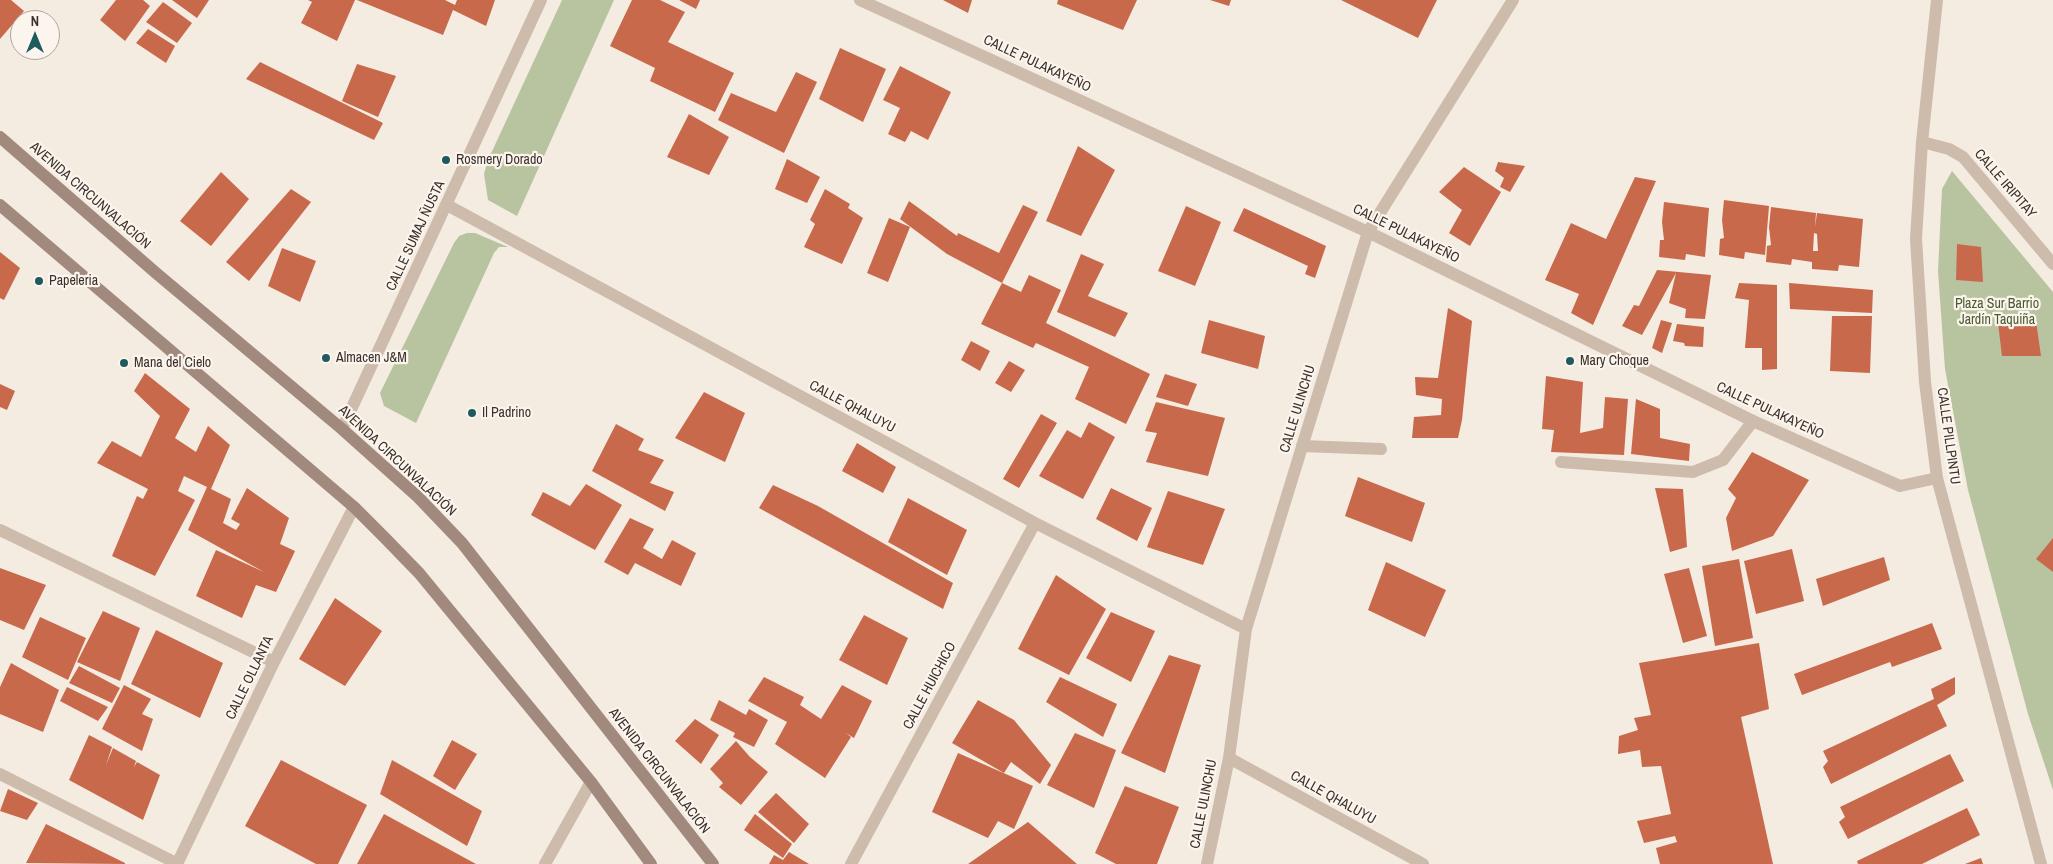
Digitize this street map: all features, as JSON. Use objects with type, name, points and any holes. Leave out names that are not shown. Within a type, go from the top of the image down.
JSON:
[{"type":"main road","name":"AVENIDA CIRCUNVALACIÓN","points":[[0,137],[156,273],[342,429],[418,497],[462,543],[713,864]]},
{"type":"main road","points":[[0,205],[354,507],[419,573],[591,782],[651,864]]},
{"type":"street","name":"CALLE SUMAJ ÑUSTA","points":[[342,429],[541,0]]},
{"type":"street","name":"CALLE PULAKAYEÑO","points":[[860,0],[1368,232],[1753,421],[1900,486],[1937,478]]},
{"type":"street","name":"CALLE ULINCHU","points":[[1207,864],[1228,758],[1246,629],[1368,232],[1513,0]]},
{"type":"street","name":"CALLE PILLPINTU","points":[[1937,0],[1922,142],[1916,239],[1925,382],[1937,478],[2041,864]]},
{"type":"street","name":"CALLE IRIPITAY","points":[[1922,142],[1949,149],[1963,157],[2053,264]]},
{"type":"street","name":"CALLE QHALUYU","points":[[447,205],[1035,523],[1246,629]]},
{"type":"street","points":[[1561,462],[1693,472],[1723,460],[1753,421]]},
{"type":"street","points":[[1302,446],[1381,449]]},
{"type":"street","name":"CALLE OLLANTA","points":[[178,864],[274,662],[354,507]]},
{"type":"street","name":"CALLE HUICHICO","points":[[851,864],[1035,523]]},
{"type":"street","points":[[0,530],[274,662]]},
{"type":"street","name":"CALLE QHALUYU","points":[[1228,758],[1423,864]]},
{"type":"street","points":[[0,774],[178,864]]},
{"type":"street","points":[[545,864],[591,782]]},
{"type":"green space","points":[[562,0],[614,0],[517,216],[488,200],[484,174],[488,160]]},
{"type":"green space","name":"Plaza Sur Barrio Jardín Taquiña","points":[[1952,171],[2053,292],[2053,790],[2028,714],[1968,490],[1945,369],[1938,271],[1942,189]]},
{"type":"green space","points":[[475,233],[508,247],[499,247],[494,253],[416,423],[384,406],[380,393],[454,243],[459,236]]},
{"type":"building","points":[[0,0],[11,0],[23,10],[10,10],[10,27],[0,39]]},
{"type":"building","points":[[116,0],[143,0],[150,6],[125,41],[100,20]]},
{"type":"building","points":[[172,0],[209,0],[197,18]]},
{"type":"building","points":[[308,0],[355,0],[337,41],[301,23],[312,2]]},
{"type":"building","points":[[357,0],[445,0],[455,5],[457,0],[495,0],[486,26],[453,10],[443,35]]},
{"type":"building","points":[[632,0],[660,0],[685,12],[668,42],[734,73],[715,112],[650,81],[655,68],[610,46]]},
{"type":"building","points":[[679,0],[700,0],[696,9]]},
{"type":"building","points":[[943,0],[972,0],[968,13]]},
{"type":"building","points":[[1058,0],[1137,0],[1123,30],[1057,4]]},
{"type":"building","points":[[1210,0],[1231,0],[1229,6]]},
{"type":"building","points":[[1341,0],[1437,0],[1418,38]]},
{"type":"building","points":[[163,2],[192,23],[177,43],[146,22]]},
{"type":"building","points":[[148,29],[175,46],[166,63],[136,43]]},
{"type":"building","points":[[840,48],[886,69],[863,122],[819,99]]},
{"type":"building","points":[[260,62],[383,123],[374,140],[246,79]]},
{"type":"building","points":[[357,64],[396,76],[378,117],[342,101]]},
{"type":"building","points":[[900,66],[951,92],[928,140],[911,131],[905,142],[888,134],[900,108],[883,100]]},
{"type":"building","points":[[796,72],[817,82],[784,153],[718,120],[731,93],[776,112]]},
{"type":"building","points":[[689,114],[729,137],[709,175],[667,157]]},
{"type":"building","points":[[1078,146],[1115,170],[1081,236],[1046,221]]},
{"type":"building","points":[[787,159],[820,177],[807,203],[775,189]]},
{"type":"building","points":[[1498,162],[1525,166],[1510,192],[1500,187],[1504,178],[1495,171]]},
{"type":"building","points":[[1464,167],[1501,192],[1470,246],[1449,233],[1462,210],[1439,192]]},
{"type":"building","points":[[221,172],[249,199],[211,246],[180,221]]},
{"type":"building","points":[[1635,177],[1656,181],[1593,325],[1571,313],[1579,294],[1545,280],[1571,223],[1606,239]]},
{"type":"building","points":[[291,189],[311,202],[249,281],[226,262]]},
{"type":"building","points":[[825,189],[850,204],[848,208],[863,218],[842,264],[804,247],[815,224],[810,220]]},
{"type":"building","points":[[1724,200],[1769,206],[1765,255],[1745,252],[1744,259],[1719,255],[1720,239],[1724,238],[1722,220]]},
{"type":"building","points":[[909,201],[957,236],[958,233],[999,253],[1023,205],[1038,212],[1002,283],[947,254],[900,219]]},
{"type":"building","points":[[1664,202],[1709,208],[1705,257],[1686,254],[1685,260],[1659,257],[1660,240],[1664,240],[1662,222]]},
{"type":"building","points":[[1186,206],[1221,222],[1195,286],[1158,271]]},
{"type":"building","points":[[1771,207],[1816,213],[1815,227],[1817,213],[1863,219],[1859,267],[1839,265],[1838,271],[1812,269],[1812,262],[1792,259],[1791,265],[1766,262],[1767,246],[1771,245],[1769,227]],"holes":[[[1814,233],[1817,234],[1818,251],[1813,251]]]},
{"type":"building","points":[[1244,208],[1326,246],[1315,278],[1305,274],[1308,266],[1233,231]]},
{"type":"building","points":[[889,218],[910,227],[888,282],[867,273]]},
{"type":"building","points":[[1957,244],[1981,247],[1983,282],[1956,280]]},
{"type":"building","points":[[282,248],[316,261],[300,302],[268,286]]},
{"type":"building","points":[[0,252],[20,268],[4,300],[0,298]]},
{"type":"building","points":[[1081,254],[1104,264],[1088,296],[1128,313],[1115,337],[1057,312]]},
{"type":"building","points":[[1657,270],[1711,275],[1705,319],[1685,318],[1686,309],[1669,303],[1676,273],[1642,335],[1622,326],[1634,305],[1639,306]]},
{"type":"building","points":[[1029,275],[1061,290],[1046,323],[1150,374],[1126,424],[1075,399],[1089,367],[1036,343],[1033,348],[981,324],[1002,283],[1021,292]]},
{"type":"building","points":[[1739,283],[1777,285],[1777,369],[1762,370],[1762,348],[1745,348],[1749,300],[1735,298]]},
{"type":"building","points":[[1789,283],[1873,290],[1872,313],[1790,309]]},
{"type":"building","points":[[1448,308],[1472,321],[1462,420],[1458,438],[1412,438],[1414,417],[1441,415],[1442,399],[1416,395],[1415,377],[1438,378]]},
{"type":"building","points":[[1832,316],[1872,316],[1870,373],[1830,371]]},
{"type":"building","points":[[1209,320],[1265,336],[1258,369],[1201,353]]},
{"type":"building","points":[[1661,320],[1672,323],[1662,353],[1652,348]]},
{"type":"building","points":[[2036,321],[2041,356],[2002,356],[1998,323]]},
{"type":"building","points":[[1677,324],[1704,327],[1703,347],[1685,346],[1684,343],[1673,341]]},
{"type":"building","points":[[971,341],[990,351],[980,371],[961,360]]},
{"type":"building","points":[[1009,361],[1025,370],[1011,392],[995,383]]},
{"type":"building","points":[[145,373],[190,409],[175,438],[196,452],[208,426],[230,445],[211,489],[231,499],[223,523],[236,530],[240,524],[231,519],[247,488],[289,518],[280,544],[295,551],[276,592],[256,585],[242,618],[196,596],[216,550],[264,572],[188,530],[207,487],[184,476],[178,491],[195,500],[155,576],[112,556],[137,496],[143,499],[148,489],[97,463],[112,441],[141,457],[160,416],[134,391]]},
{"type":"building","points":[[1165,374],[1197,384],[1188,406],[1156,397]]},
{"type":"building","points":[[1546,376],[1583,382],[1580,433],[1603,428],[1605,397],[1628,399],[1624,455],[1551,452],[1554,430],[1542,429]]},
{"type":"building","points":[[0,384],[15,391],[7,410],[0,407]]},
{"type":"building","points":[[704,392],[745,413],[725,462],[675,438]]},
{"type":"building","points":[[1636,399],[1660,409],[1660,438],[1690,444],[1689,461],[1631,454]]},
{"type":"building","points":[[1156,402],[1225,418],[1208,476],[1146,462],[1157,433],[1145,431]]},
{"type":"building","points":[[1041,414],[1057,423],[1019,488],[1003,479]]},
{"type":"building","points":[[1089,422],[1115,437],[1083,499],[1039,476],[1067,430],[1081,438]]},
{"type":"building","points":[[616,424],[644,439],[638,450],[664,460],[650,483],[674,492],[665,511],[592,471]]},
{"type":"building","points":[[857,443],[896,467],[883,493],[842,471]]},
{"type":"building","points":[[1752,452],[1809,480],[1773,536],[1732,551],[1726,518],[1736,498],[1728,489]]},
{"type":"building","points":[[1358,477],[1425,503],[1412,542],[1345,516]]},
{"type":"building","points":[[586,484],[622,505],[595,550],[531,515],[543,492],[570,506]]},
{"type":"building","points":[[773,485],[818,506],[953,583],[943,609],[759,508]]},
{"type":"building","points":[[1111,488],[1152,508],[1137,541],[1096,519]]},
{"type":"building","points":[[1655,488],[1683,489],[1687,547],[1670,552]]},
{"type":"building","points":[[1168,491],[1225,509],[1203,565],[1147,547]]},
{"type":"building","points":[[908,498],[967,530],[947,575],[888,542]]},
{"type":"building","points":[[630,518],[654,529],[643,548],[662,559],[672,540],[696,553],[681,586],[635,563],[628,575],[604,562]]},
{"type":"building","points":[[2053,538],[2053,572],[2036,559]]},
{"type":"building","points":[[1792,549],[1804,601],[1756,614],[1744,561]]},
{"type":"building","points":[[1884,557],[1890,580],[1823,606],[1816,579]]},
{"type":"building","points":[[1739,559],[1753,638],[1715,646],[1702,566]]},
{"type":"building","points":[[1386,562],[1446,590],[1425,637],[1368,610]]},
{"type":"building","points":[[0,568],[46,585],[24,630],[0,620]]},
{"type":"building","points":[[1689,568],[1707,636],[1683,643],[1664,574]]},
{"type":"building","points":[[1056,575],[1106,609],[1069,675],[1018,649]]},
{"type":"building","points":[[335,598],[382,631],[345,686],[299,659]]},
{"type":"building","points":[[103,611],[140,628],[120,681],[77,662]]},
{"type":"building","points":[[1111,612],[1155,631],[1131,682],[1086,658]]},
{"type":"building","points":[[864,615],[908,638],[887,685],[839,660]]},
{"type":"building","points":[[40,617],[86,638],[68,680],[22,657]]},
{"type":"building","points":[[1932,623],[1942,649],[1892,667],[1890,662],[1802,695],[1794,674]]},
{"type":"building","points":[[156,630],[223,663],[200,718],[131,684]]},
{"type":"building","points":[[1759,643],[1769,709],[1741,717],[1773,864],[1660,864],[1656,848],[1677,842],[1675,836],[1644,843],[1637,821],[1671,814],[1661,766],[1642,767],[1640,750],[1618,754],[1619,736],[1638,730],[1634,718],[1651,715],[1639,663]]},
{"type":"building","points":[[1169,655],[1201,665],[1165,773],[1121,753]]},
{"type":"building","points":[[11,663],[59,690],[43,732],[0,714],[0,687]]},
{"type":"building","points":[[79,666],[120,688],[112,703],[69,683]]},
{"type":"building","points":[[764,677],[804,697],[800,705],[821,719],[842,685],[872,701],[854,738],[846,733],[851,737],[825,778],[775,744],[787,722],[748,701]]},
{"type":"building","points":[[1060,677],[1117,704],[1103,737],[1046,702]]},
{"type":"building","points":[[1955,677],[1955,694],[1937,705],[1947,726],[1831,784],[1823,767],[1828,761],[1823,751],[1934,699],[1931,689]]},
{"type":"building","points":[[124,685],[151,699],[142,714],[153,719],[142,751],[102,729]]},
{"type":"building","points":[[67,687],[108,707],[98,721],[60,701]]},
{"type":"building","points":[[719,700],[746,715],[749,709],[768,720],[754,747],[733,737],[735,733],[710,720]]},
{"type":"building","points":[[978,700],[1014,720],[1051,765],[1040,784],[1011,762],[1004,773],[952,743]]},
{"type":"building","points":[[695,719],[719,735],[701,764],[675,741]]},
{"type":"building","points":[[1075,733],[1116,750],[1094,808],[1047,785]]},
{"type":"building","points":[[89,735],[112,747],[106,765],[113,748],[136,761],[134,767],[137,762],[160,775],[143,820],[69,780]]},
{"type":"building","points":[[452,740],[477,754],[455,790],[433,776]]},
{"type":"building","points":[[736,741],[750,757],[768,772],[741,805],[719,787],[723,783],[710,769]]},
{"type":"building","points":[[958,753],[1033,786],[1014,829],[998,821],[988,838],[932,812]]},
{"type":"building","points":[[1950,754],[1964,781],[1848,839],[1839,822],[1845,817],[1840,807]]},
{"type":"building","points":[[281,760],[367,805],[338,864],[316,864],[245,826]]},
{"type":"building","points":[[392,760],[482,811],[467,846],[380,794]]},
{"type":"building","points":[[1125,786],[1179,807],[1157,864],[1116,864],[1095,853]]},
{"type":"building","points":[[8,789],[38,803],[27,820],[0,811]]},
{"type":"building","points":[[776,793],[809,824],[794,843],[758,812]]},
{"type":"building","points":[[1967,808],[1980,835],[1922,864],[1858,864],[1857,861]]},
{"type":"building","points":[[384,814],[476,864],[357,864]]},
{"type":"building","points":[[755,814],[792,844],[783,858],[744,830]]},
{"type":"building","points":[[1028,822],[1077,864],[968,864]]},
{"type":"building","points":[[46,824],[125,863],[125,864],[26,863]]},
{"type":"building","points":[[789,852],[809,864],[769,864],[774,855],[783,860]]},
{"type":"building","points":[[1981,858],[1983,864],[1965,864]]},
{"type":"place","name":"Rosmery Dorado","points":[[446,160]]},
{"type":"place","name":"Papeleria","points":[[39,281]]},
{"type":"place","name":"Almacen J&M","points":[[326,358]]},
{"type":"place","name":"Mary Choque","points":[[1570,361]]},
{"type":"place","name":"Mana del Cielo","points":[[124,363]]},
{"type":"place","name":"Il Padrino","points":[[472,413]]}]
